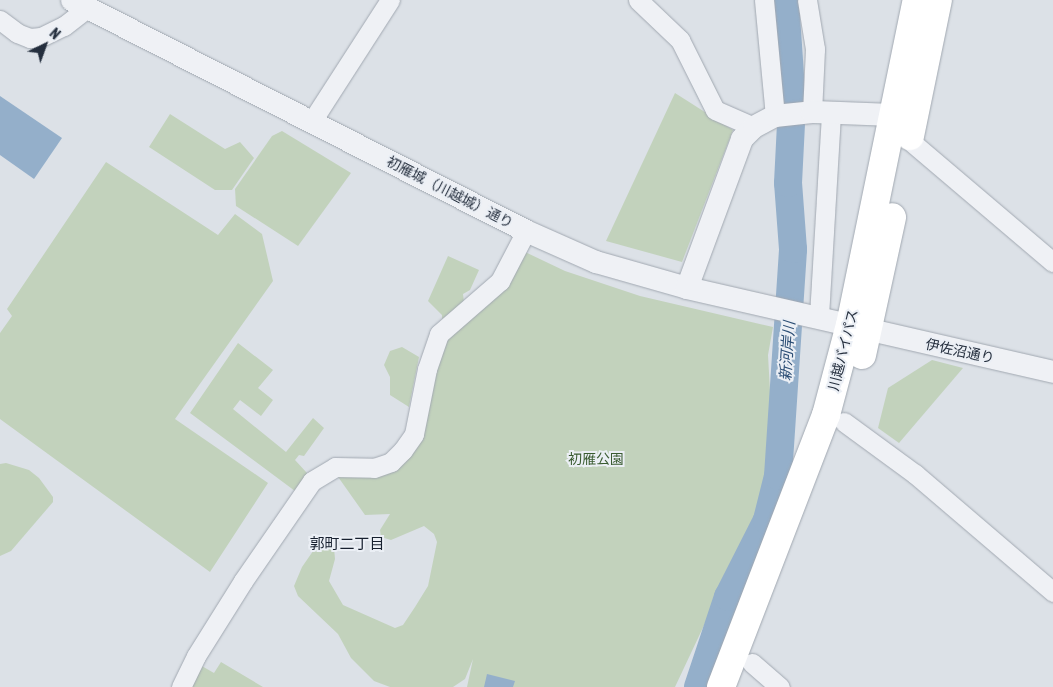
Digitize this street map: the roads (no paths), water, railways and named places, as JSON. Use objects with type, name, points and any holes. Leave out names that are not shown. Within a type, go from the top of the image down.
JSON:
[{"type":"highway","name":"川越バイパス","points":[[747,675],[844,422],[895,114],[918,0]]},
{"type":"highway","name":"川越バイパス","points":[[721,687],[808,469],[859,327],[909,140],[938,0]]},
{"type":"street","points":[[312,121],[390,0]]},
{"type":"street","points":[[638,0],[680,40],[715,110],[754,127]]},
{"type":"street","points":[[764,0],[775,116]]},
{"type":"street","points":[[807,0],[821,112],[813,315]]},
{"type":"street","points":[[0,20],[17,33],[30,38],[41,37],[64,26],[80,4]]},
{"type":"street","name":"初雁城（川越城）通り","points":[[80,4],[526,231],[596,262],[687,288],[813,315],[859,327]]},
{"type":"street","points":[[687,288],[742,139],[754,127],[775,116],[821,112],[895,114]]},
{"type":"street","points":[[909,140],[1053,262]]},
{"type":"street","points":[[181,687],[196,656],[243,581],[312,481],[335,467],[374,468],[391,462],[403,450],[414,434],[427,369],[439,334],[500,281],[526,231]]},
{"type":"street","name":"伊佐沼通り","points":[[859,327],[1053,372]]},
{"type":"street","points":[[844,422],[915,474],[1053,592]]},
{"type":"street","points":[[747,675],[780,687]]},
{"type":"water","points":[[0,96],[62,138],[34,179],[0,155]]},
{"type":"water","points":[[487,674],[515,681],[513,687],[484,687]]},
{"type":"waterway","name":"新河岸川","points":[[698,687],[728,597],[767,520],[778,476],[793,249],[788,183],[792,104],[785,0]]},
{"type":"district","name":"郭町二丁目","points":[[347,544]]},
{"type":"park label","name":"初雁公園","points":[[596,459]]}]
